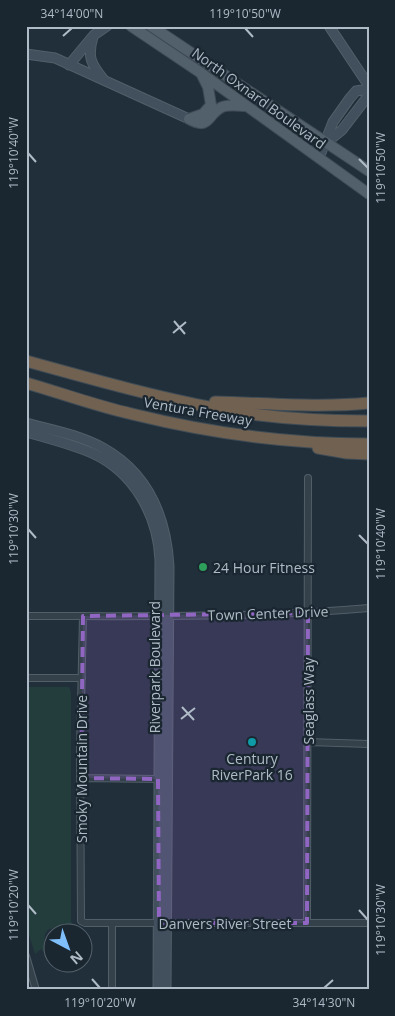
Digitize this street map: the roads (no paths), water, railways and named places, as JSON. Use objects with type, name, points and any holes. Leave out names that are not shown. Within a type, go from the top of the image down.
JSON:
[{"type":"highway","name":"Ventura Freeway","points":[[26,361],[183,402],[264,415],[369,421]]},
{"type":"highway","name":"Ventura Freeway","points":[[26,383],[138,416],[206,430],[270,439],[369,444]]},
{"type":"highway","points":[[183,402],[249,402],[306,406],[369,403]]},
{"type":"highway","points":[[270,439],[347,453],[369,454]]},
{"type":"main road","name":"North Oxnard Boulevard","points":[[131,26],[369,194]]},
{"type":"main road","name":"North Oxnard Boulevard","points":[[152,26],[369,171]]},
{"type":"main road","points":[[189,119],[203,114],[211,105],[208,87],[200,73]]},
{"type":"main road","points":[[189,119],[197,123],[203,123],[224,106],[246,106]]},
{"type":"street","points":[[69,64],[94,34],[107,26]]},
{"type":"street","points":[[319,158],[327,142],[342,130],[365,100],[369,89],[329,26]]},
{"type":"street","points":[[94,34],[90,48],[90,57],[96,71],[105,81]]},
{"type":"street","points":[[26,54],[47,56],[69,64],[189,119]]},
{"type":"street","name":"Riverpark Boulevard","points":[[26,423],[82,439],[103,448],[120,460],[142,484],[158,510],[166,538],[168,566],[164,616],[158,779],[166,990]]},
{"type":"street","name":"Riverpark Boulevard","points":[[26,432],[93,453],[116,468],[135,487],[152,517],[157,533],[164,616],[163,923],[158,990]]},
{"type":"street","name":"Seaglass Way","points":[[307,923],[308,478]]},
{"type":"street","name":"Town Center Drive","points":[[26,616],[308,613],[369,608]]},
{"type":"street","name":"Smoky Mountain Drive","points":[[81,921],[83,616]]},
{"type":"street","points":[[26,678],[82,678]]},
{"type":"street","points":[[308,742],[369,744]]},
{"type":"street","points":[[81,778],[158,779]]},
{"type":"street","name":"Danvers River Street","points":[[81,921],[85,923],[369,923]]},
{"type":"street","points":[[112,923],[112,990]]},
{"type":"street","points":[[26,956],[36,990]]},
{"type":"place","name":"24 Hour Fitness","points":[[203,567]]},
{"type":"place","name":"Century RiverPark 16","points":[[252,742]]}]
